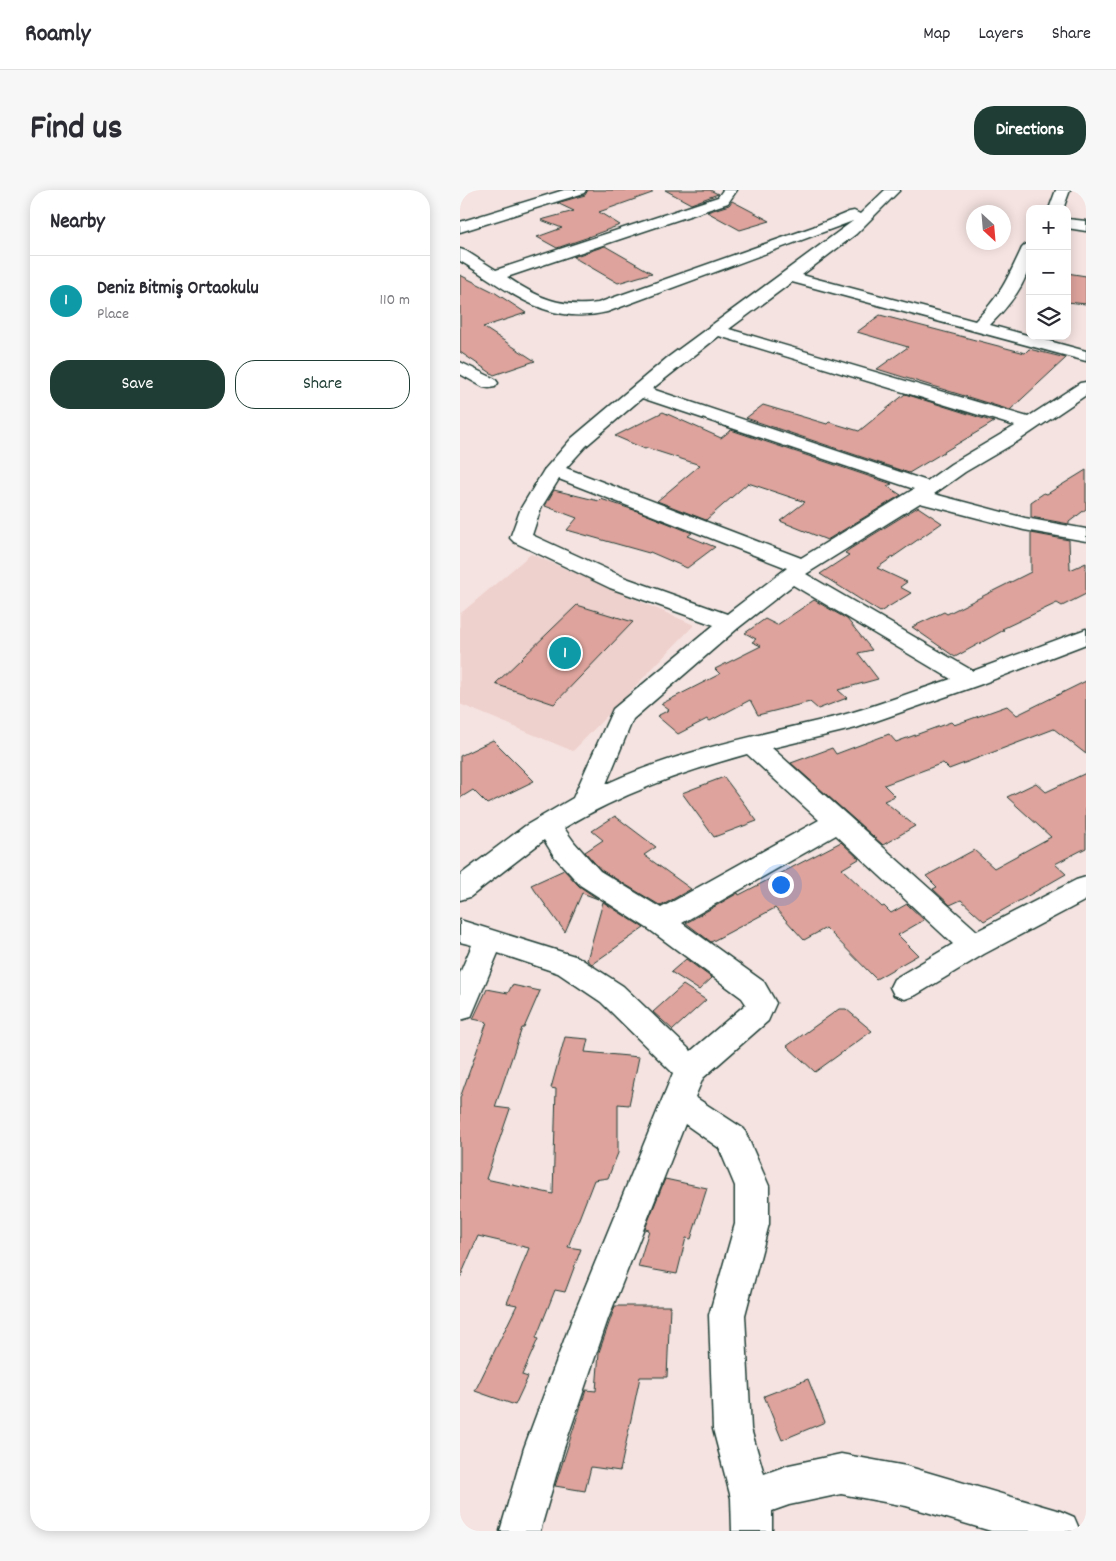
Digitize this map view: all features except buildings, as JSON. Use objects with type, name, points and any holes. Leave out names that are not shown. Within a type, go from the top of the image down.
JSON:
[{"type":"street","points":[[460,227],[579,190]]},
{"type":"street","points":[[494,276],[723,200],[730,190]]},
{"type":"street","points":[[730,623],[618,583],[521,538],[531,508],[554,470],[579,442],[673,362],[851,230],[893,190]]},
{"type":"street","points":[[1057,205],[1063,190]]},
{"type":"street","points":[[460,254],[522,294],[540,303],[574,312],[588,311],[601,308],[853,216],[869,212]]},
{"type":"street","points":[[1071,224],[1086,226]]},
{"type":"street","points":[[978,328],[1000,304],[1014,283],[1029,250]]},
{"type":"street","points":[[789,276],[1086,356]]},
{"type":"street","points":[[716,330],[1030,424]]},
{"type":"street","points":[[460,367],[490,383]]},
{"type":"street","points":[[584,804],[622,715],[730,623],[798,571],[1086,387]]},
{"type":"street","points":[[638,391],[924,492],[1024,524],[1086,535]]},
{"type":"street","points":[[554,470],[798,571],[971,680]]},
{"type":"street","points":[[460,890],[535,833],[584,804],[630,783],[684,763],[752,744],[847,722],[971,680],[1086,636]]},
{"type":"street","points":[[752,744],[974,946]]},
{"type":"street","points":[[660,922],[838,822]]},
{"type":"street","points":[[520,1531],[544,1448],[590,1320],[683,1086],[757,1012],[761,1003],[754,990],[660,922],[590,878],[564,849],[548,825]]},
{"type":"street","points":[[905,987],[974,946],[1086,887]]},
{"type":"street","points":[[460,1008],[474,935],[568,965],[612,994],[683,1086],[732,1139],[752,1186],[752,1224],[727,1316],[732,1429],[752,1514],[788,1485],[841,1474],[906,1486],[1060,1531]]},
{"type":"shaded area","points":[[531,554],[694,625],[573,751],[460,704],[460,614]]},
{"type":"place","name":"Deniz Bitmiş Ortaokulu","points":[[565,653]]}]
